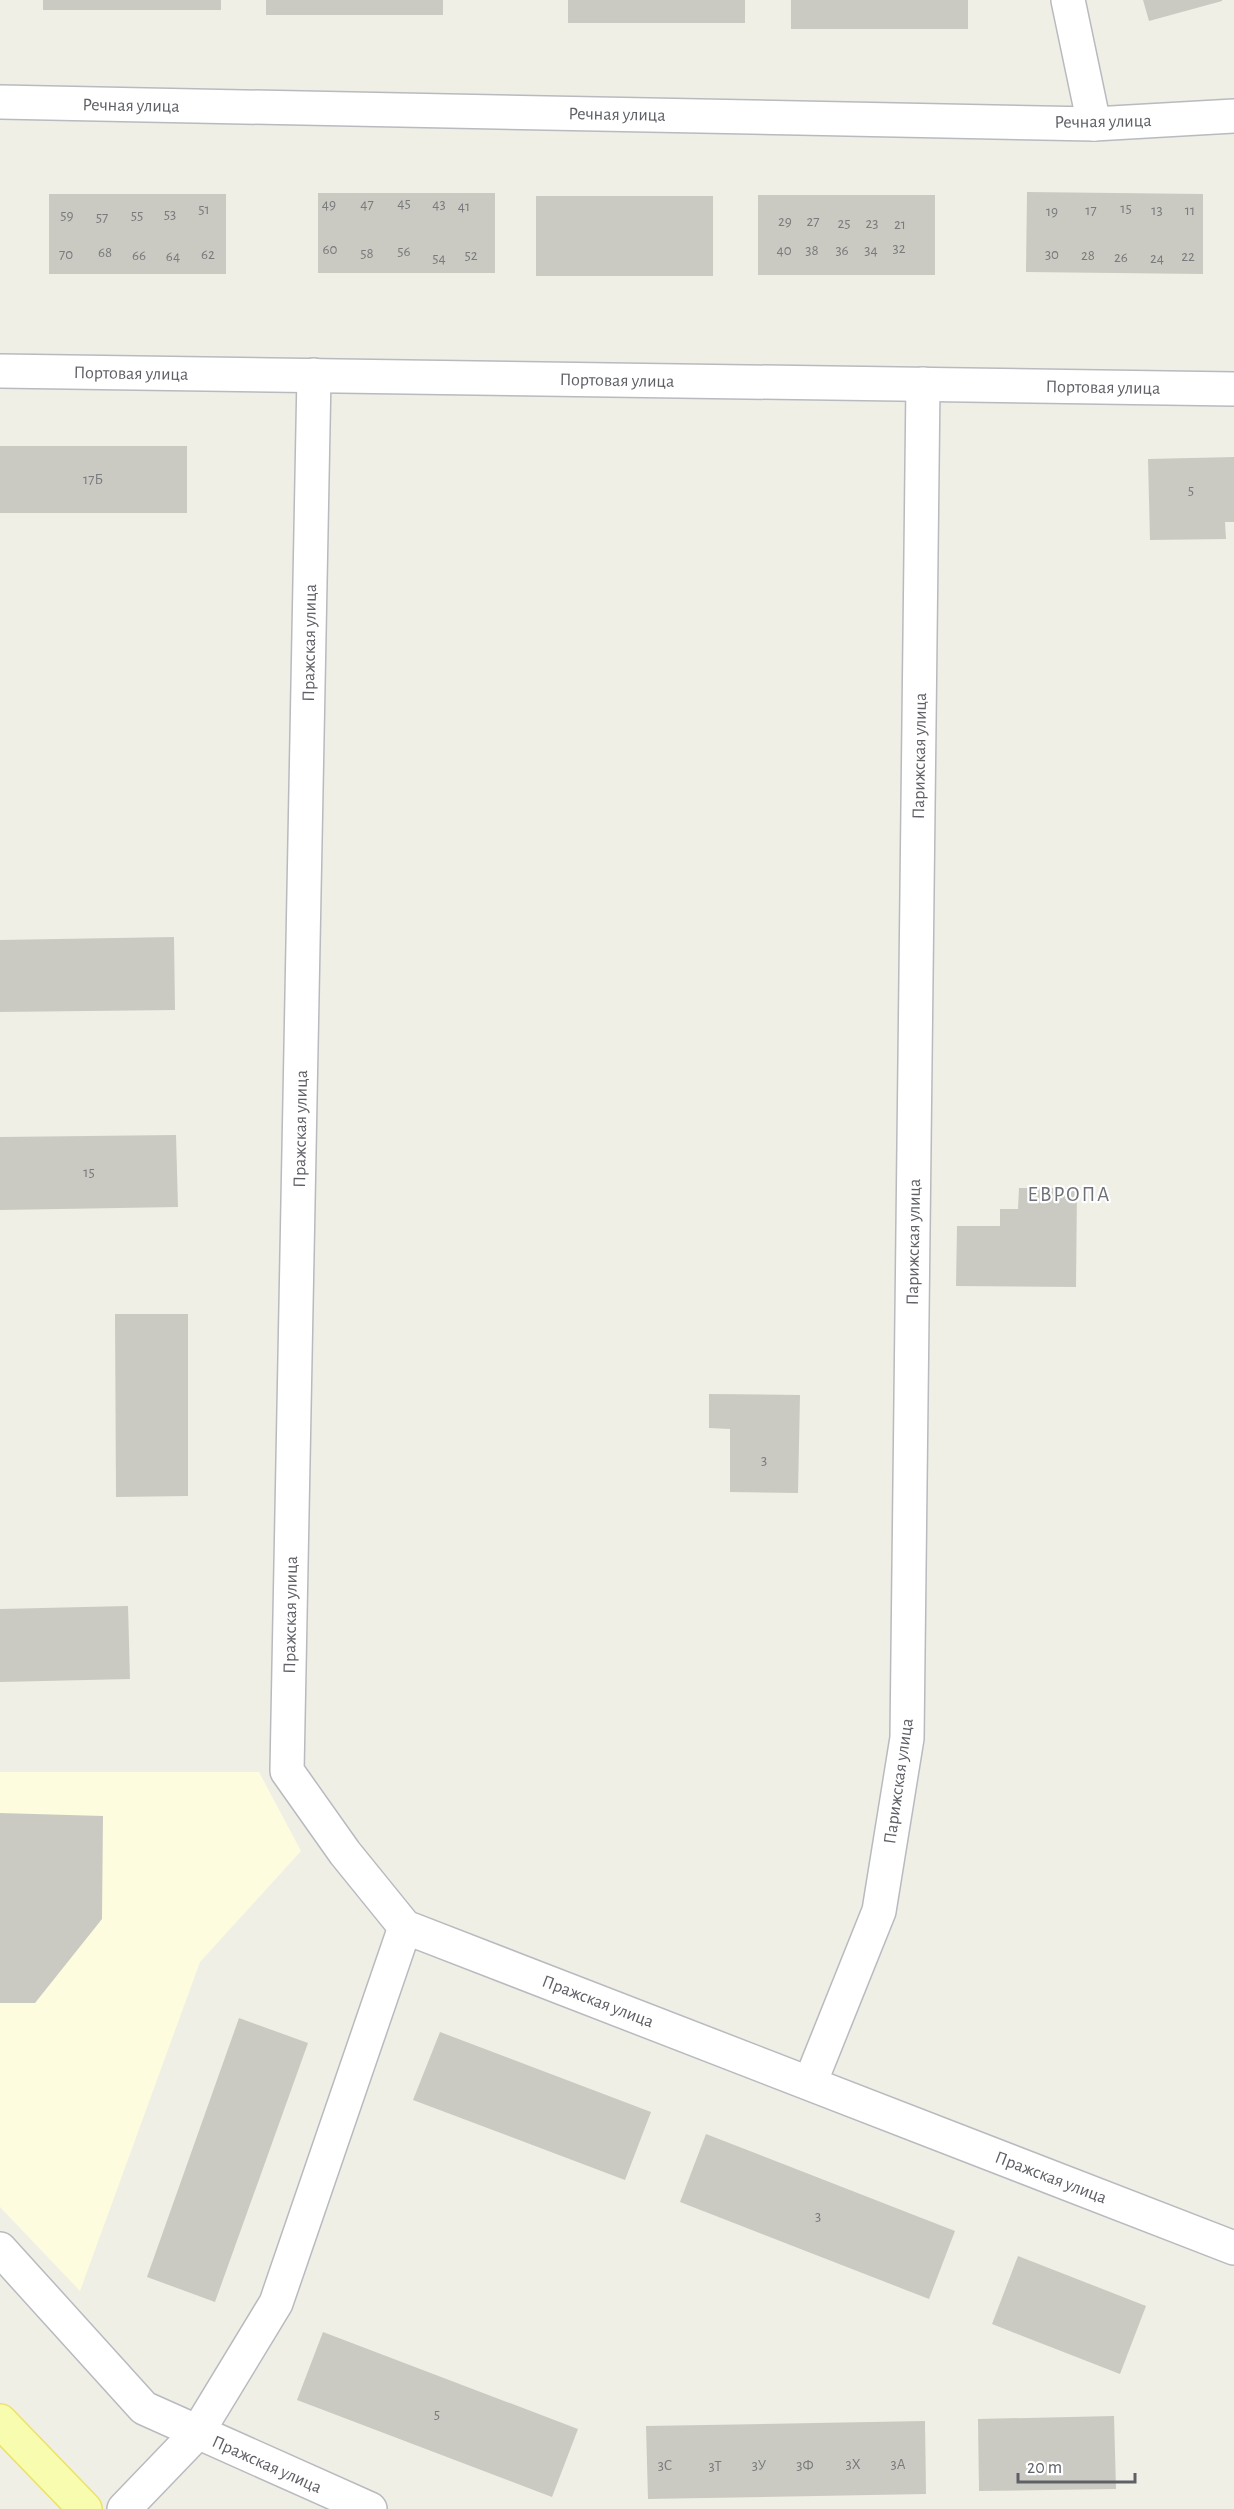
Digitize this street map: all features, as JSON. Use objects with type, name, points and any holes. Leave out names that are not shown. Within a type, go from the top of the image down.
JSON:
[{"type":"main road","points":[[0,2421],[86,2509]]},
{"type":"street","points":[[1068,0],[1094,124]]},
{"type":"street","name":"Речная улица","points":[[0,102],[1094,124],[1234,116]]},
{"type":"street","name":"Портовая улица","points":[[0,371],[1234,388]]},
{"type":"street","name":"Пражская улица","points":[[314,375],[287,1772],[345,1853],[405,1927],[1234,2248]]},
{"type":"street","name":"Парижская улица","points":[[810,2084],[879,1911],[907,1738],[923,384]]},
{"type":"street","points":[[124,2509],[197,2433],[276,2303],[405,1927]]},
{"type":"street","name":"Пражская улица","points":[[0,2249],[144,2408],[370,2509]]},
{"type":"shaded area","points":[[0,1772],[259,1772],[301,1851],[200,1962],[80,2291],[0,2207]]},
{"type":"building","points":[[43,0],[221,0],[221,10],[43,10]]},
{"type":"building","points":[[266,0],[443,0],[443,15],[266,15]]},
{"type":"building","points":[[568,0],[745,0],[745,23],[568,23]]},
{"type":"building","points":[[791,0],[968,0],[968,29],[791,29]]},
{"type":"building","points":[[1143,0],[1222,0],[1222,1],[1149,21]]},
{"type":"building","points":[[1027,192],[1203,194],[1203,274],[1026,272]]},
{"type":"building","points":[[318,193],[495,193],[495,273],[318,273]]},
{"type":"building","points":[[49,194],[226,194],[226,274],[49,274]]},
{"type":"building","points":[[758,195],[935,195],[935,275],[758,275]]},
{"type":"building","points":[[536,196],[713,196],[713,276],[536,276]]},
{"type":"building","points":[[0,446],[187,446],[187,513],[0,513]]},
{"type":"building","points":[[1234,457],[1234,522],[1225,522],[1226,539],[1150,540],[1148,459]]},
{"type":"building","points":[[174,937],[175,1010],[0,1012],[0,940]]},
{"type":"building","points":[[176,1135],[178,1207],[0,1210],[0,1137]]},
{"type":"building","points":[[1019,1188],[1077,1188],[1076,1287],[956,1286],[957,1226],[1000,1226],[1000,1209],[1018,1209]]},
{"type":"building","points":[[115,1314],[188,1314],[188,1496],[116,1497]]},
{"type":"building","points":[[709,1394],[800,1395],[798,1493],[730,1492],[730,1429],[709,1428]]},
{"type":"building","points":[[128,1606],[130,1679],[0,1682],[0,1609]]},
{"type":"building","points":[[0,1813],[103,1816],[102,1919],[35,2003],[0,2003]]},
{"type":"building","points":[[239,2018],[308,2043],[215,2302],[147,2277]]},
{"type":"building","points":[[440,2032],[651,2112],[625,2180],[413,2100]]},
{"type":"building","points":[[706,2134],[955,2231],[929,2299],[680,2202]]},
{"type":"building","points":[[1018,2256],[1146,2306],[1120,2374],[992,2324]]},
{"type":"building","points":[[323,2332],[578,2429],[552,2497],[297,2400]]},
{"type":"building","points":[[1114,2416],[1116,2489],[979,2491],[978,2419]]},
{"type":"building","points":[[925,2421],[926,2494],[648,2499],[646,2426]]},
{"type":"district","name":"ЕВРОПА","points":[[1069,1194]]}]
